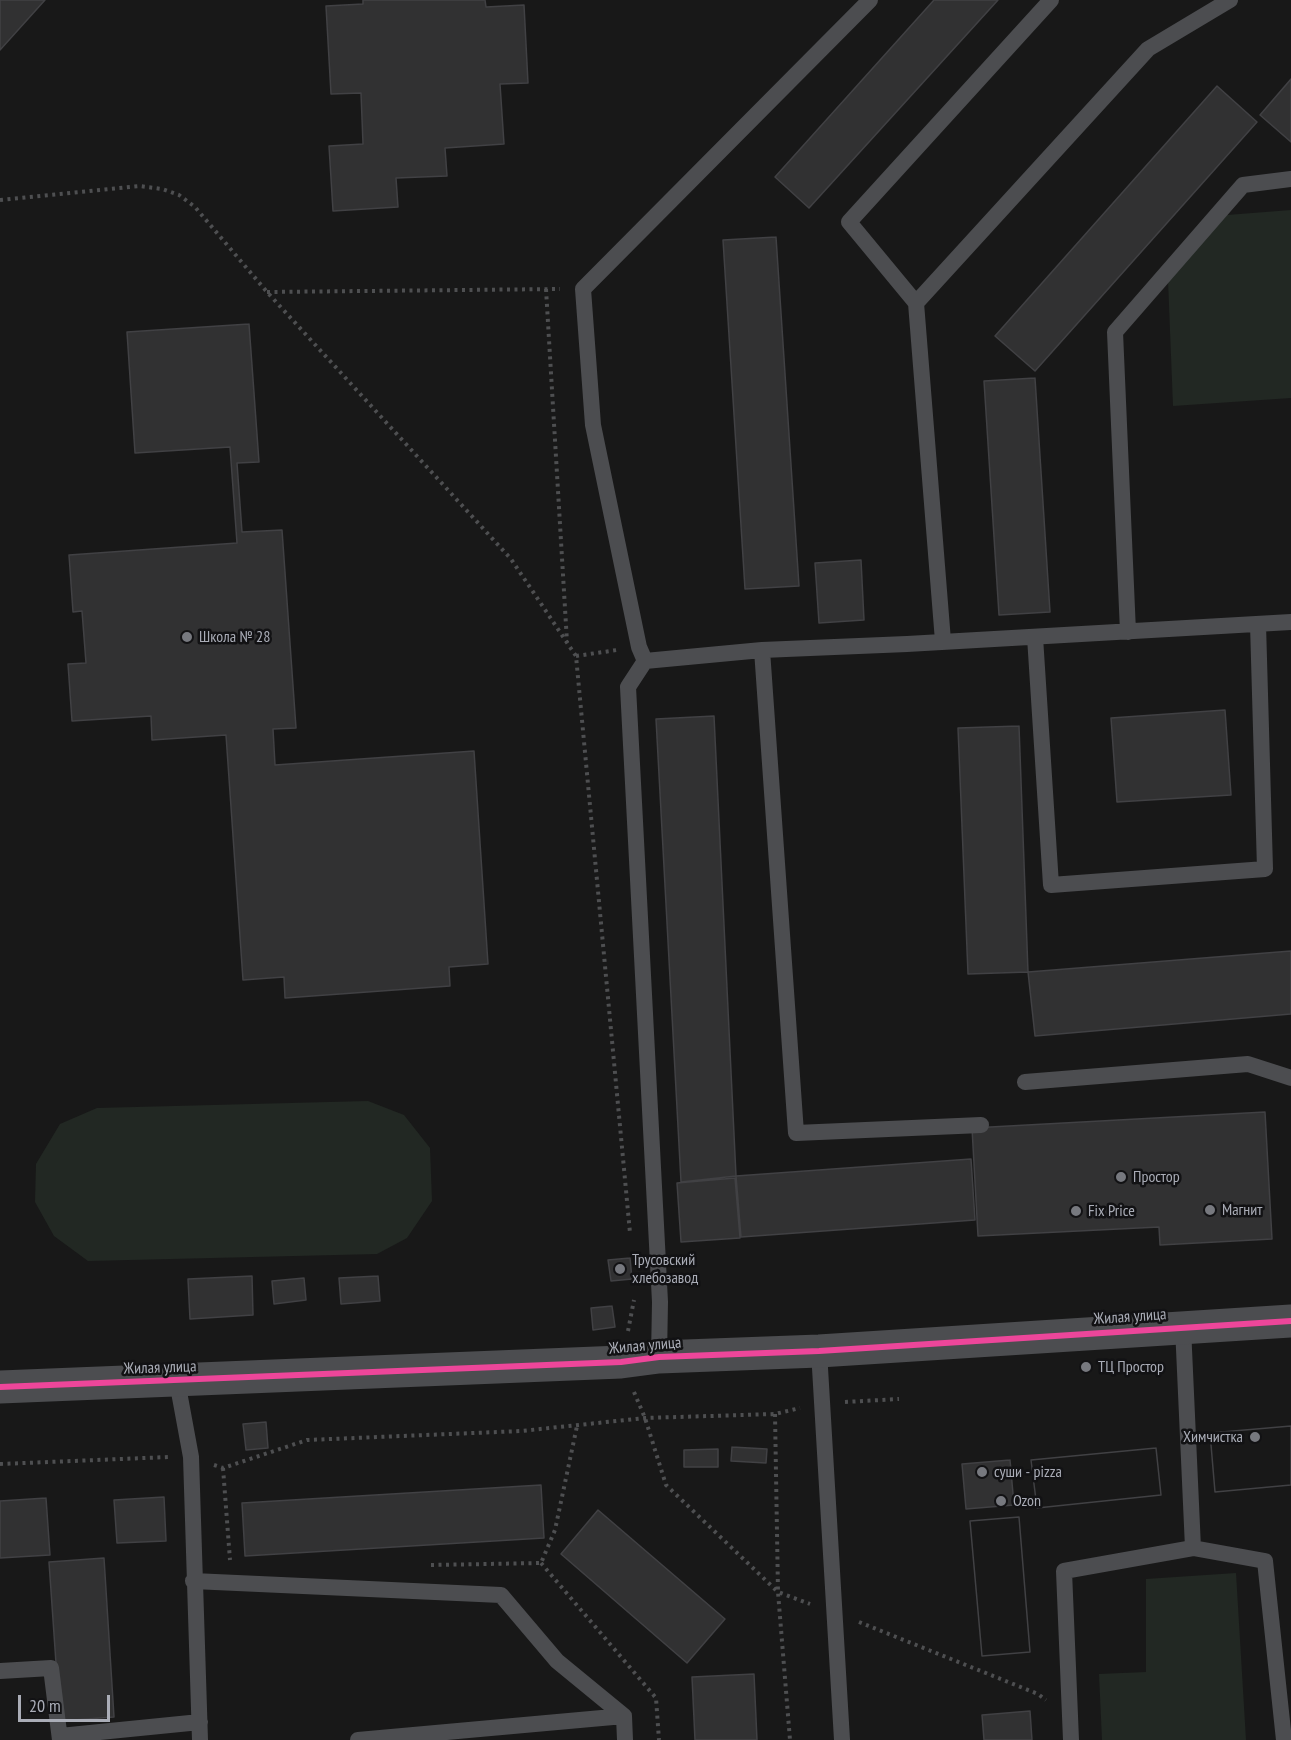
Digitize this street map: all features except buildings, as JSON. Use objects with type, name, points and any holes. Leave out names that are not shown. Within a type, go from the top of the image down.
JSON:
[{"type":"street","name":"Жилая улица","points":[[0,1387],[621,1362],[660,1357],[819,1351],[1291,1322]]},
{"type":"lane","points":[[645,661],[639,647],[593,425],[583,289],[870,0]]},
{"type":"lane","points":[[943,641],[916,303],[849,222],[1051,0]]},
{"type":"lane","points":[[916,303],[1148,49],[1230,0]]},
{"type":"lane","points":[[1128,632],[1115,332],[1242,185],[1291,179]]},
{"type":"lane","points":[[645,661],[762,650],[1291,622]]},
{"type":"lane","points":[[1035,637],[1051,885],[1265,869],[1258,624]]},
{"type":"lane","points":[[762,650],[796,1133],[981,1125]]},
{"type":"lane","points":[[645,661],[628,687],[660,1302],[660,1357]]},
{"type":"lane","points":[[1025,1083],[1248,1064],[1291,1078]]},
{"type":"lane","points":[[1183,1328],[1193,1548]]},
{"type":"lane","points":[[819,1351],[842,1740]]},
{"type":"lane","points":[[177,1381],[191,1457],[193,1581],[200,1740]]},
{"type":"lane","points":[[1071,1740],[1064,1571],[1193,1548],[1265,1561],[1284,1740]]},
{"type":"lane","points":[[193,1581],[501,1595],[557,1661],[624,1716],[625,1740]]},
{"type":"lane","points":[[0,1671],[51,1668],[60,1738],[200,1722]]},
{"type":"lane","points":[[358,1740],[624,1716]]},
{"type":"path","points":[[0,200],[140,186],[162,189],[178,195],[195,207],[267,292],[511,559],[576,656],[630,1235]]},
{"type":"path","points":[[546,289],[567,643]]},
{"type":"path","points":[[267,292],[583,289]]},
{"type":"path","points":[[0,1464],[191,1457],[223,1468],[307,1440],[577,1426],[645,1418],[774,1414],[821,1403],[898,1399]]},
{"type":"path","points":[[774,1414],[778,1592],[790,1740]]},
{"type":"path","points":[[645,1418],[666,1485],[778,1592]]},
{"type":"path","points":[[541,1563],[555,1530],[577,1426]]},
{"type":"path","points":[[223,1468],[231,1570]]},
{"type":"path","points":[[422,1566],[541,1563]]},
{"type":"path","points":[[541,1563],[656,1698],[659,1740]]},
{"type":"path","points":[[914,1643],[1038,1694],[1070,1718]]},
{"type":"shaded area","points":[[1291,210],[1291,398],[1173,406],[1168,280],[1227,215]]},
{"type":"shaded area","points":[[368,1101],[404,1115],[430,1148],[432,1201],[407,1238],[377,1254],[88,1261],[54,1236],[35,1202],[36,1164],[60,1124],[97,1108]]},
{"type":"shaded area","points":[[1236,1573],[1246,1740],[1102,1740],[1099,1674],[1146,1672],[1146,1579]]},
{"type":"cycle path","points":[[0,1387],[621,1362],[659,1357],[819,1351],[1291,1321]]},
{"type":"place","name":"Школа № 28","points":[[187,637]]},
{"type":"place","name":"Простор","points":[[1121,1177]]},
{"type":"place","name":"Магнит","points":[[1210,1210]]},
{"type":"place","name":"Fix Price","points":[[1076,1211]]},
{"type":"place","name":"Трусовский хлебозавод","points":[[620,1269]]},
{"type":"place","name":"ТЦ Простор","points":[[1086,1367]]},
{"type":"place","name":"Химчистка","points":[[1255,1437]]},
{"type":"place","name":"суши - pizza","points":[[982,1472]]},
{"type":"place","name":"Ozon","points":[[1001,1501]]}]
